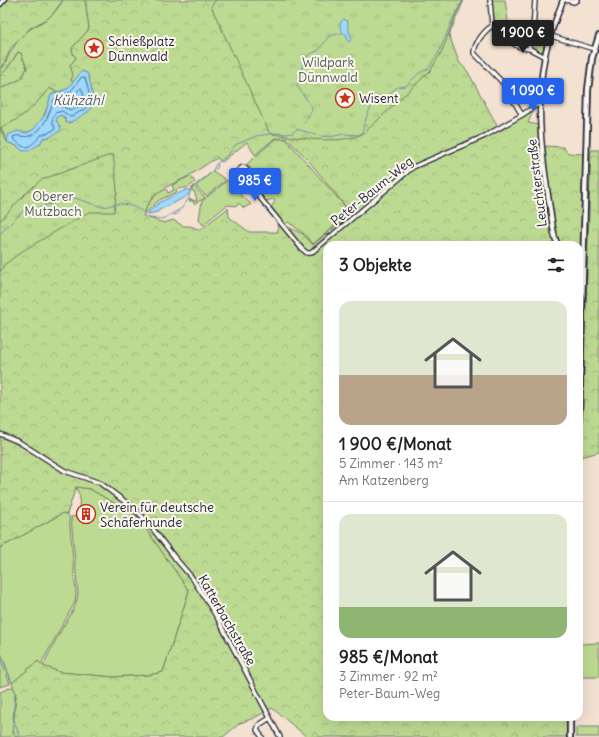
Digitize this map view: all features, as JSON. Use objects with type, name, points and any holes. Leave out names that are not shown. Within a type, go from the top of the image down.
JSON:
[{"type":"main road","points":[[582,241],[588,90],[599,36]]},
{"type":"main road","points":[[570,721],[570,737]]},
{"type":"street","points":[[0,4],[4,0]]},
{"type":"street","points":[[490,0],[492,26],[509,42],[524,49],[530,49],[545,57]]},
{"type":"street","points":[[530,49],[529,44],[533,29],[535,0]]},
{"type":"street","points":[[564,0],[574,2],[577,0]]},
{"type":"street","name":"Leuchterstraße","points":[[556,241],[553,228],[545,168],[541,102],[542,71],[545,57],[564,0]]},
{"type":"street","points":[[492,26],[488,28],[475,47],[474,53],[503,83],[522,115]]},
{"type":"street","points":[[551,36],[596,46]]},
{"type":"street","name":"Peter-Baum-Weg","points":[[325,241],[413,167],[484,136],[522,115],[541,102]]},
{"type":"street","name":"Peter-Baum-Weg","points":[[257,194],[256,181],[245,168],[240,169],[240,172],[257,194],[302,249],[307,253],[311,253],[323,243]]},
{"type":"street","name":"Katterbachstraße","points":[[0,434],[19,442],[64,471],[100,483],[141,514],[193,579],[228,636],[280,737]]},
{"type":"street","points":[[262,737],[257,730],[258,725],[270,718]]},
{"type":"green space","points":[[0,0],[63,0],[52,15],[30,28],[11,48],[0,72]]},
{"type":"green space","points":[[63,0],[85,0],[89,29],[72,48],[73,54],[76,58],[70,65],[73,75],[71,80],[73,83],[67,89],[57,92],[49,88],[22,116],[0,128],[0,89],[21,79],[27,68],[21,53],[18,52],[7,69],[0,76],[0,72],[19,39],[28,30],[56,11]]},
{"type":"green space","points":[[85,0],[464,0],[449,35],[459,62],[468,72],[499,129],[533,111],[528,123],[539,125],[553,241],[323,241],[323,721],[570,721],[569,737],[307,737],[272,708],[254,718],[240,723],[223,737],[17,737],[13,733],[16,694],[12,683],[38,661],[43,666],[60,672],[113,677],[149,675],[163,672],[189,591],[138,517],[90,489],[76,487],[67,514],[63,513],[0,548],[0,128],[7,142],[17,146],[23,151],[40,144],[43,138],[50,137],[60,126],[55,121],[57,117],[61,115],[70,123],[77,117],[90,110],[93,102],[88,74],[82,71],[73,83],[71,80],[72,76],[70,65],[76,58],[73,54],[72,48],[89,29]],"holes":[[[275,138],[287,138],[309,161],[351,213],[313,245],[303,234],[277,222],[278,232],[249,232],[229,217],[228,208],[200,230],[190,226],[183,226],[173,220],[164,223],[143,216],[151,200],[156,194],[217,158],[222,162],[247,142],[255,155]]]},
{"type":"green space","name":"Wildpark Dünnwald","points":[[216,0],[463,0],[442,51],[430,71],[364,133],[343,139],[319,140],[272,134],[269,132],[211,6]]},
{"type":"green space","points":[[492,0],[505,0],[510,35],[508,37],[495,24]]},
{"type":"green space","points":[[535,35],[536,38],[540,40],[541,37],[547,39],[542,52],[535,49]]},
{"type":"green space","points":[[18,52],[21,53],[27,68],[21,79],[0,89],[0,76],[7,69]]},
{"type":"green space","points":[[49,88],[57,92],[51,95],[46,111],[40,122],[32,130],[25,132],[17,131],[7,142],[1,128],[28,111]]},
{"type":"green space","points":[[275,139],[286,139],[350,212],[313,244],[303,233],[288,222],[285,225],[272,208],[275,201],[273,199],[266,201],[258,190],[257,181],[259,179],[247,164]]},
{"type":"green space","points":[[544,146],[563,147],[568,153],[583,154],[581,241],[557,240]]},
{"type":"green space","points":[[591,150],[599,150],[599,452],[583,456],[583,396]]},
{"type":"green space","name":"Oberer Mutzbach","points":[[113,154],[117,189],[114,212],[89,212],[24,250],[4,265],[0,272],[0,221],[24,195],[41,180]]},
{"type":"green space","points":[[213,171],[226,180],[206,196],[196,186]]},
{"type":"green space","points":[[190,176],[195,182],[192,185],[176,190],[177,192],[159,200],[147,212],[145,211],[156,195],[166,189],[168,193],[174,190],[172,185]]},
{"type":"green space","points":[[228,180],[232,185],[234,183],[237,186],[235,190],[251,204],[244,208],[239,203],[237,206],[227,205],[203,225],[199,219],[202,201]]},
{"type":"green space","points":[[194,186],[205,198],[194,204],[193,201],[189,201],[190,199],[197,200],[194,191],[191,191]]},
{"type":"green space","points":[[76,487],[90,489],[138,517],[189,591],[163,672],[149,675],[113,677],[59,672],[43,666],[73,611],[78,593],[71,517],[78,516],[80,496]]},
{"type":"green space","points":[[63,513],[69,516],[76,593],[75,602],[41,664],[38,661],[12,683],[0,650],[0,548]]},
{"type":"green space","points":[[599,643],[599,677],[583,677],[583,644]]},
{"type":"green space","points":[[0,658],[10,684],[0,687]]},
{"type":"green space","points":[[14,686],[16,694],[13,733],[17,737],[0,737],[0,692]]},
{"type":"green space","points":[[576,727],[599,727],[599,737],[576,737]]},
{"type":"water","points":[[344,19],[348,22],[351,38],[349,42],[347,40],[347,35],[342,32],[341,29],[340,23]]},
{"type":"water","name":"Kühzähl","points":[[82,71],[88,74],[91,88],[92,101],[90,110],[69,123],[66,123],[65,117],[61,115],[57,117],[56,121],[61,130],[50,137],[43,138],[40,144],[28,151],[23,151],[17,146],[7,142],[8,135],[17,131],[27,133],[34,129],[45,115],[51,95],[67,89]]},
{"type":"water","points":[[188,189],[190,193],[184,198],[159,210],[158,212],[148,214],[160,202]]},
{"type":"waterway","points":[[0,234],[23,211],[42,207],[69,197],[102,207],[116,204],[131,206],[140,210],[149,218],[163,219],[182,208],[189,198],[190,190],[212,172],[216,164],[228,155],[235,145],[256,136],[278,133],[287,134],[292,133],[297,129],[319,136],[331,137],[343,134],[358,135],[362,133],[365,121],[372,106],[385,99],[394,89],[406,86],[419,73],[428,69],[440,50],[453,18],[463,0]]},
{"type":"waterway","points":[[311,54],[319,50],[329,36],[342,33]]},
{"type":"waterway","points":[[304,123],[312,110],[312,107],[297,86],[304,60],[309,55]]},
{"type":"waterway","points":[[215,169],[217,168],[218,164]]},
{"type":"waterway","points":[[173,214],[176,215],[178,211]]},
{"type":"waterway","points":[[0,653],[11,682]]},
{"type":"waterway","points":[[14,689],[13,718],[20,737]]},
{"type":"place","name":"Schießplatz Dünnwald","points":[[94,48]]},
{"type":"place","name":"Wisent","points":[[345,98]]},
{"type":"place","name":"Verein für deutsche Schäferhunde","points":[[86,514]]}]
